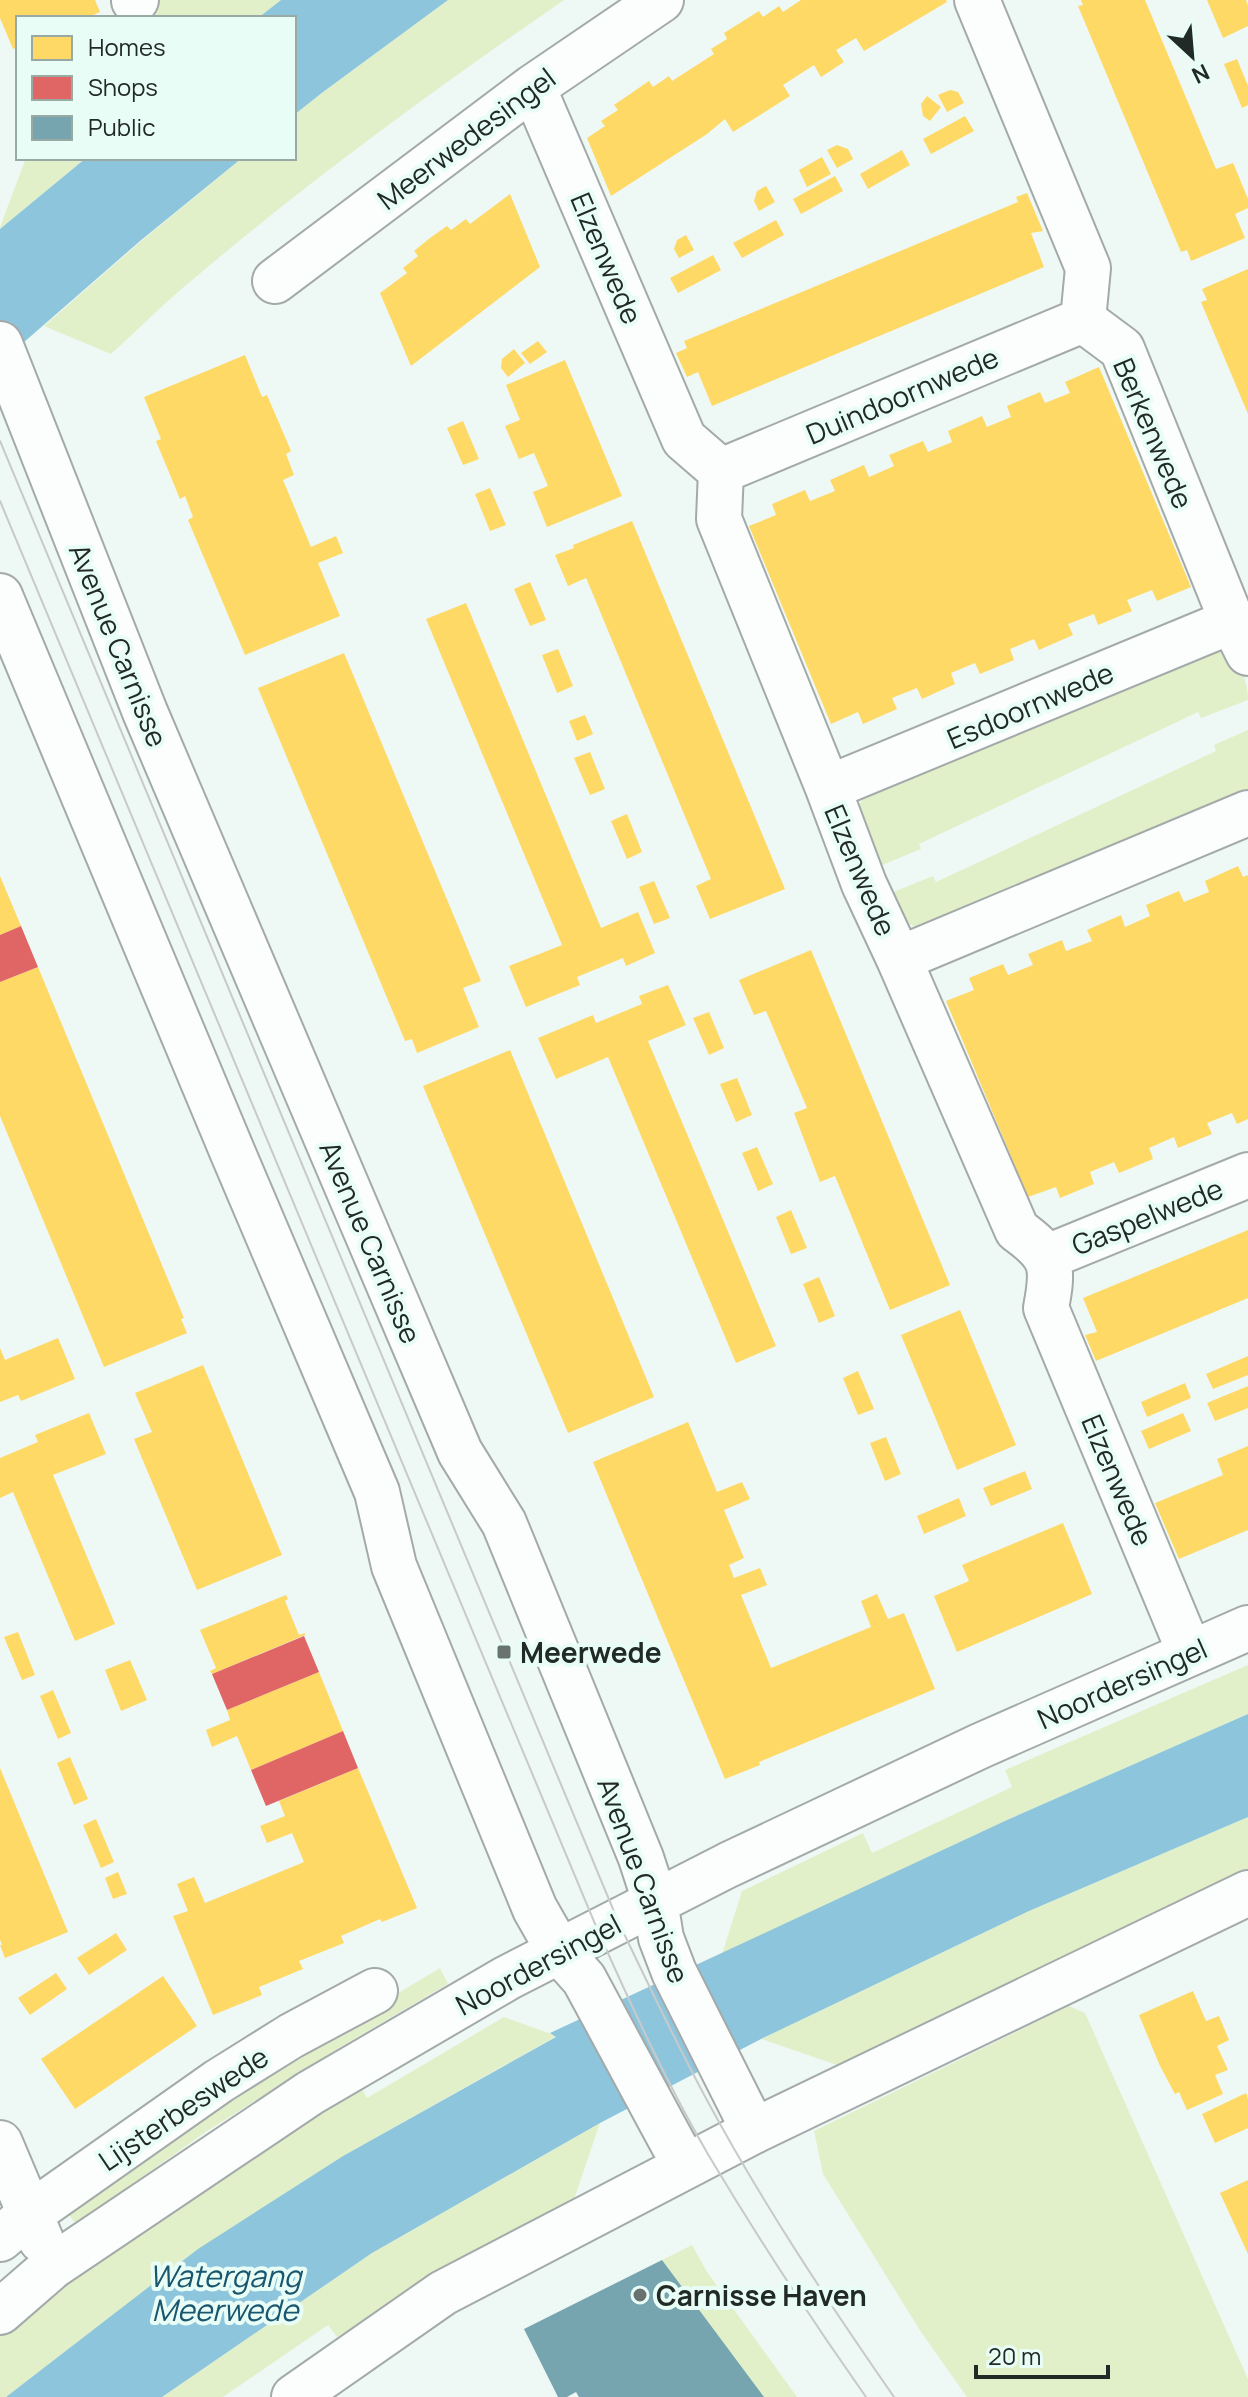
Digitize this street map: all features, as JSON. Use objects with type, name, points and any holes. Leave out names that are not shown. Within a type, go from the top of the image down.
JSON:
[{"type":"street","name":"Meerwedesingel","points":[[275,281],[533,87],[661,0]]},
{"type":"street","points":[[977,0],[1088,268],[1083,320]]},
{"type":"street","name":"Elzenwede","points":[[533,87],[684,439],[721,471],[719,519],[864,884],[1017,1230],[1047,1257],[1050,1273],[1046,1308],[1190,1653]]},
{"type":"street","name":"Duindoornwede","points":[[721,471],[1083,320]]},
{"type":"street","name":"Berkenwede","points":[[1083,320],[1122,349],[1240,637]]},
{"type":"street","name":"Avenue Carnisse","points":[[4,353],[145,712],[460,1452],[504,1523],[630,1830],[655,1901],[661,1938],[674,1972],[754,2131]]},
{"type":"street","points":[[0,596],[377,1492],[394,1566],[535,1909],[559,1951],[584,1979],[685,2166]]},
{"type":"street","name":"Esdoornwede","points":[[828,788],[1240,637]]},
{"type":"street","points":[[899,959],[1248,813]]},
{"type":"street","name":"Gaspelwede","points":[[1047,1257],[1248,1175]]},
{"type":"street","name":"Noordersingel","points":[[0,2312],[53,2266],[310,2093],[507,1978],[655,1901],[980,1746],[1248,1628]]},
{"type":"street","points":[[294,2397],[443,2293],[754,2131],[1248,1893]]},
{"type":"street","name":"Lijsterbeswede","points":[[15,2226],[219,2081],[291,2036],[375,1991]]},
{"type":"street","points":[[0,2143],[15,2226],[53,2266]]},
{"type":"green space","points":[[159,0],[281,0],[261,16],[135,16]]},
{"type":"green space","points":[[448,0],[564,0],[423,99],[286,203],[186,285],[111,354],[44,326],[240,160],[296,160],[296,113]]},
{"type":"green space","points":[[25,160],[84,160],[0,229]]},
{"type":"green space","points":[[1213,650],[1229,656],[1240,668],[1248,700],[1201,718],[1198,712],[919,844],[921,849],[875,868],[857,809],[866,794]]},
{"type":"green space","points":[[1248,730],[1248,793],[923,928],[905,921],[886,895],[933,876],[936,882],[1216,751],[1214,745]]},
{"type":"green space","points":[[1248,1665],[1248,1714],[1007,1820],[722,1954],[742,1891],[863,1833],[872,1853],[1012,1787],[1005,1770]]},
{"type":"green space","points":[[1248,1817],[1248,1869],[843,2067],[761,2039],[1029,1911]]},
{"type":"green space","points":[[440,1968],[448,1984],[207,2131],[76,2224],[66,2211],[238,2089]]},
{"type":"green space","points":[[1069,2006],[1085,2013],[1248,2379],[1248,2397],[967,2397],[921,2332],[823,2174],[814,2131]]},
{"type":"green space","points":[[504,2017],[557,2036],[343,2156],[199,2249],[6,2397],[0,2397],[0,2333],[124,2239],[359,2083],[367,2098]]},
{"type":"green space","points":[[600,2123],[570,2211],[337,2337],[328,2325],[223,2397],[162,2397],[372,2253]]},
{"type":"green space","points":[[692,2245],[707,2272],[797,2397],[764,2397],[662,2260]]},
{"type":"water","points":[[281,0],[448,0],[296,113],[296,16],[261,16]]},
{"type":"water","points":[[84,160],[240,160],[140,241],[0,363],[0,229]]},
{"type":"water","name":"Watergang Meerwede","points":[[1248,1714],[1248,1817],[1029,1911],[761,2039],[600,2123],[372,2253],[162,2397],[6,2397],[198,2249],[343,2156],[556,2037],[550,2033],[1007,1820]]},
{"type":"building: Homes","points":[[0,0],[95,0],[100,12],[91,16],[16,16],[16,48],[13,49],[0,18]]},
{"type":"building: Homes","points":[[801,0],[947,2],[864,51],[856,38],[836,50],[844,62],[821,77],[814,65],[783,85],[790,96],[733,132],[725,119],[611,196],[587,138],[605,126],[601,121],[618,110],[614,105],[649,81],[653,87],[669,76],[672,81],[714,54],[711,49],[727,39],[724,33],[759,11],[763,17],[779,6],[783,12]]},
{"type":"building: Homes","points":[[1081,0],[1145,0],[1216,169],[1234,165],[1248,199],[1248,208],[1235,214],[1245,238],[1191,261],[1187,250],[1181,252],[1078,6],[1083,5]]},
{"type":"building: Homes","points":[[1207,0],[1246,0],[1248,26],[1223,38]]},
{"type":"building: Homes","points":[[1237,59],[1248,86],[1248,105],[1242,108],[1224,64]]},
{"type":"building: Homes","points":[[950,90],[958,92],[964,103],[947,112],[938,95]]},
{"type":"building: Homes","points":[[927,96],[941,107],[930,121],[923,116],[921,104]]},
{"type":"building: Homes","points":[[965,116],[974,131],[931,154],[923,139]]},
{"type":"building: Homes","points":[[837,145],[848,149],[853,159],[837,168],[827,150]]},
{"type":"building: Homes","points":[[902,150],[910,165],[868,189],[860,174]]},
{"type":"building: Homes","points":[[822,157],[831,174],[807,187],[799,170]]},
{"type":"building: Homes","points":[[835,176],[843,191],[801,214],[793,199]]},
{"type":"building: Homes","points":[[766,186],[775,202],[759,211],[754,201],[757,191]]},
{"type":"building: Homes","points":[[1027,193],[1043,231],[1031,233],[1044,267],[712,406],[698,372],[687,377],[676,353],[687,348],[684,341],[1018,202],[1016,197]]},
{"type":"building: Homes","points":[[510,194],[540,267],[411,366],[380,293],[407,273],[403,268],[418,256],[414,251],[430,238],[447,226],[451,230],[466,219],[470,224]]},
{"type":"building: Homes","points":[[776,220],[784,235],[742,258],[733,243]]},
{"type":"building: Homes","points":[[686,235],[694,250],[679,258],[674,249],[677,240]]},
{"type":"building: Homes","points":[[713,255],[721,270],[678,293],[670,278]]},
{"type":"building: Homes","points":[[1248,269],[1248,414],[1201,302],[1207,300],[1202,289]]},
{"type":"building: Homes","points":[[538,341],[547,352],[530,364],[521,353]]},
{"type":"building: Homes","points":[[514,349],[525,363],[508,377],[501,368],[502,359]]},
{"type":"building: Homes","points":[[245,355],[262,397],[267,395],[291,451],[286,454],[294,475],[283,480],[311,547],[336,536],[343,553],[318,563],[340,616],[245,655],[188,520],[193,517],[185,496],[180,499],[156,441],[161,439],[144,397]]},
{"type":"building: Homes","points":[[565,360],[622,496],[547,527],[533,492],[548,486],[534,453],[519,459],[505,426],[520,420],[506,385]]},
{"type":"building: Homes","points":[[1099,367],[1191,587],[1157,601],[1152,590],[1127,600],[1132,611],[1098,625],[1094,614],[1068,624],[1073,635],[1039,650],[1034,639],[1010,649],[1014,660],[980,674],[975,663],[951,673],[955,684],[922,699],[917,688],[892,698],[897,709],[863,724],[858,712],[831,724],[749,526],[776,515],[772,504],[805,490],[810,501],[835,491],[830,480],[864,465],[869,477],[894,466],[889,455],[923,441],[928,452],[952,442],[948,431],[982,416],[987,427],[1011,417],[1007,406],[1040,392],[1045,403],[1070,393],[1065,382]]},
{"type":"building: Homes","points":[[463,421],[479,459],[463,465],[447,428]]},
{"type":"building: Homes","points":[[490,488],[506,525],[490,531],[475,494]]},
{"type":"building: Homes","points":[[632,521],[785,889],[710,919],[696,886],[711,879],[587,580],[568,586],[555,555]]},
{"type":"building: Homes","points":[[530,582],[546,620],[530,626],[514,589]]},
{"type":"building: Homes","points":[[466,603],[601,928],[638,912],[655,953],[626,966],[623,958],[577,977],[580,985],[526,1007],[509,966],[562,945],[426,619]]},
{"type":"building: Homes","points":[[558,649],[573,686],[557,693],[542,655]]},
{"type":"building: Homes","points":[[344,653],[481,981],[463,988],[479,1027],[417,1053],[412,1039],[405,1041],[258,688]]},
{"type":"building: Homes","points":[[585,715],[593,734],[577,741],[569,721]]},
{"type":"building: Homes","points":[[590,752],[605,789],[590,795],[574,758]]},
{"type":"building: Homes","points":[[627,814],[642,852],[627,859],[611,821]]},
{"type":"building: Homes","points":[[1238,866],[1243,877],[1248,875],[1248,1119],[1237,1124],[1232,1113],[1207,1123],[1212,1134],[1178,1148],[1174,1137],[1149,1148],[1153,1159],[1119,1173],[1114,1162],[1090,1172],[1094,1184],[1060,1198],[1056,1187],[1028,1197],[946,1001],[974,990],[969,978],[1003,964],[1008,975],[1033,965],[1028,954],[1062,940],[1066,951],[1092,941],[1087,930],[1121,915],[1125,927],[1150,916],[1146,905],[1179,891],[1184,902],[1209,892],[1205,881]]},
{"type":"building: Homes","points":[[0,876],[21,926],[0,935]]},
{"type":"building: Homes","points":[[654,881],[670,918],[654,924],[639,887]]},
{"type":"building: Homes","points":[[811,950],[950,1285],[890,1310],[835,1176],[820,1182],[794,1113],[807,1108],[766,1011],[754,1015],[739,980]]},
{"type":"building: Homes","points":[[38,967],[184,1318],[181,1319],[187,1333],[104,1367],[0,1116],[0,982]]},
{"type":"building: Homes","points":[[668,985],[686,1025],[648,1041],[776,1346],[736,1363],[608,1057],[556,1079],[538,1038],[593,1015],[596,1023],[642,1004],[639,996]]},
{"type":"building: Homes","points":[[709,1012],[724,1048],[709,1055],[693,1018]]},
{"type":"building: Homes","points":[[510,1050],[654,1397],[568,1433],[423,1086]]},
{"type":"building: Homes","points":[[737,1078],[752,1115],[736,1122],[720,1084]]},
{"type":"building: Homes","points":[[757,1147],[773,1184],[758,1191],[742,1153]]},
{"type":"building: Homes","points":[[791,1210],[807,1248],[791,1254],[776,1217]]},
{"type":"building: Homes","points":[[1248,1230],[1248,1298],[1096,1361],[1085,1335],[1097,1332],[1083,1298]]},
{"type":"building: Homes","points":[[819,1277],[835,1316],[819,1323],[803,1284]]},
{"type":"building: Homes","points":[[960,1310],[1016,1445],[957,1470],[901,1335]]},
{"type":"building: Homes","points":[[58,1338],[75,1379],[21,1401],[18,1395],[0,1402],[0,1348],[5,1360]]},
{"type":"building: Homes","points":[[1248,1356],[1248,1375],[1213,1389],[1206,1374]]},
{"type":"building: Homes","points":[[203,1365],[282,1555],[197,1590],[134,1439],[152,1432],[135,1393]]},
{"type":"building: Homes","points":[[858,1371],[874,1409],[858,1415],[843,1378]]},
{"type":"building: Homes","points":[[1185,1383],[1191,1398],[1147,1417],[1141,1402]]},
{"type":"building: Homes","points":[[1248,1386],[1248,1408],[1215,1421],[1207,1403]]},
{"type":"building: Homes","points":[[89,1413],[106,1454],[53,1475],[115,1624],[75,1641],[13,1492],[0,1498],[0,1458],[38,1442],[35,1435]]},
{"type":"building: Homes","points":[[1183,1413],[1191,1431],[1149,1449],[1141,1431]]},
{"type":"building: Homes","points":[[688,1422],[717,1492],[742,1482],[750,1499],[724,1510],[744,1558],[729,1565],[734,1578],[760,1568],[767,1585],[741,1595],[771,1668],[871,1627],[861,1601],[877,1594],[888,1619],[904,1613],[935,1689],[725,1779],[593,1462]]},
{"type":"building: Homes","points":[[886,1437],[901,1474],[885,1481],[870,1443]]},
{"type":"building: Homes","points":[[1248,1446],[1248,1530],[1179,1559],[1155,1503],[1223,1475],[1217,1459]]},
{"type":"building: Homes","points":[[1025,1471],[1032,1489],[991,1506],[983,1488]]},
{"type":"building: Homes","points":[[959,1498],[966,1516],[924,1534],[917,1516]]},
{"type":"building: Homes","points":[[1063,1523],[1092,1594],[957,1652],[934,1596],[969,1581],[962,1565]]},
{"type":"building: Homes","points":[[286,1595],[288,1599],[285,1601],[299,1635],[305,1635],[212,1674],[210,1671],[216,1668],[200,1630]]},
{"type":"building: Homes","points":[[18,1632],[35,1675],[22,1680],[4,1637]]},
{"type":"building: Homes","points":[[130,1660],[147,1700],[121,1711],[105,1670]]},
{"type":"building: Homes","points":[[319,1672],[343,1731],[251,1770],[237,1736],[212,1747],[206,1730],[230,1720],[227,1710]]},
{"type":"building: Homes","points":[[53,1690],[71,1733],[58,1739],[40,1696]]},
{"type":"building: Homes","points":[[70,1757],[88,1799],[74,1805],[57,1763]]},
{"type":"building: Homes","points":[[0,1768],[68,1932],[5,1958],[0,1945]]},
{"type":"building: Homes","points":[[358,1768],[417,1908],[382,1922],[380,1919],[341,1936],[344,1943],[299,1961],[303,1969],[259,1987],[262,1995],[213,2015],[173,1916],[188,1911],[177,1884],[194,1877],[205,1903],[304,1862],[292,1833],[267,1843],[260,1826],[285,1816],[279,1801]]},
{"type":"building: Homes","points":[[96,1819],[114,1862],[101,1868],[83,1825]]},
{"type":"building: Homes","points":[[118,1872],[127,1894],[113,1899],[105,1878]]},
{"type":"building: Homes","points":[[116,1933],[127,1950],[89,1975],[77,1958]]},
{"type":"building: Homes","points":[[56,1973],[67,1989],[30,2015],[18,1998]]},
{"type":"building: Homes","points":[[163,1976],[197,2026],[75,2109],[41,2059]]},
{"type":"building: Homes","points":[[1193,1991],[1206,2021],[1219,2016],[1229,2040],[1217,2046],[1228,2070],[1215,2075],[1223,2094],[1187,2110],[1179,2092],[1175,2094],[1160,2066],[1139,2015]]},
{"type":"building: Homes","points":[[1246,2093],[1248,2128],[1215,2143],[1202,2114]]},
{"type":"building: Homes","points":[[1248,2180],[1248,2254],[1220,2193]]},
{"type":"building: Shops","points":[[21,926],[38,967],[0,982],[0,935]]},
{"type":"building: Shops","points":[[304,1636],[319,1672],[227,1710],[212,1674]]},
{"type":"building: Shops","points":[[343,1731],[358,1768],[266,1806],[251,1770]]},
{"type":"building: Public","name":"Carnisse Haven","points":[[662,2260],[764,2397],[579,2397],[576,2392],[567,2397],[558,2397],[524,2329]]},
{"type":"tram line","points":[[0,441],[618,1921],[685,2057],[751,2178],[894,2397]]},
{"type":"tram line","points":[[0,501],[624,1988],[664,2073],[709,2156],[785,2278],[866,2397]]},
{"type":"place","name":"Meerwede","points":[[504,1652]]},
{"type":"place","name":"Carnisse Haven","points":[[640,2295]]}]
